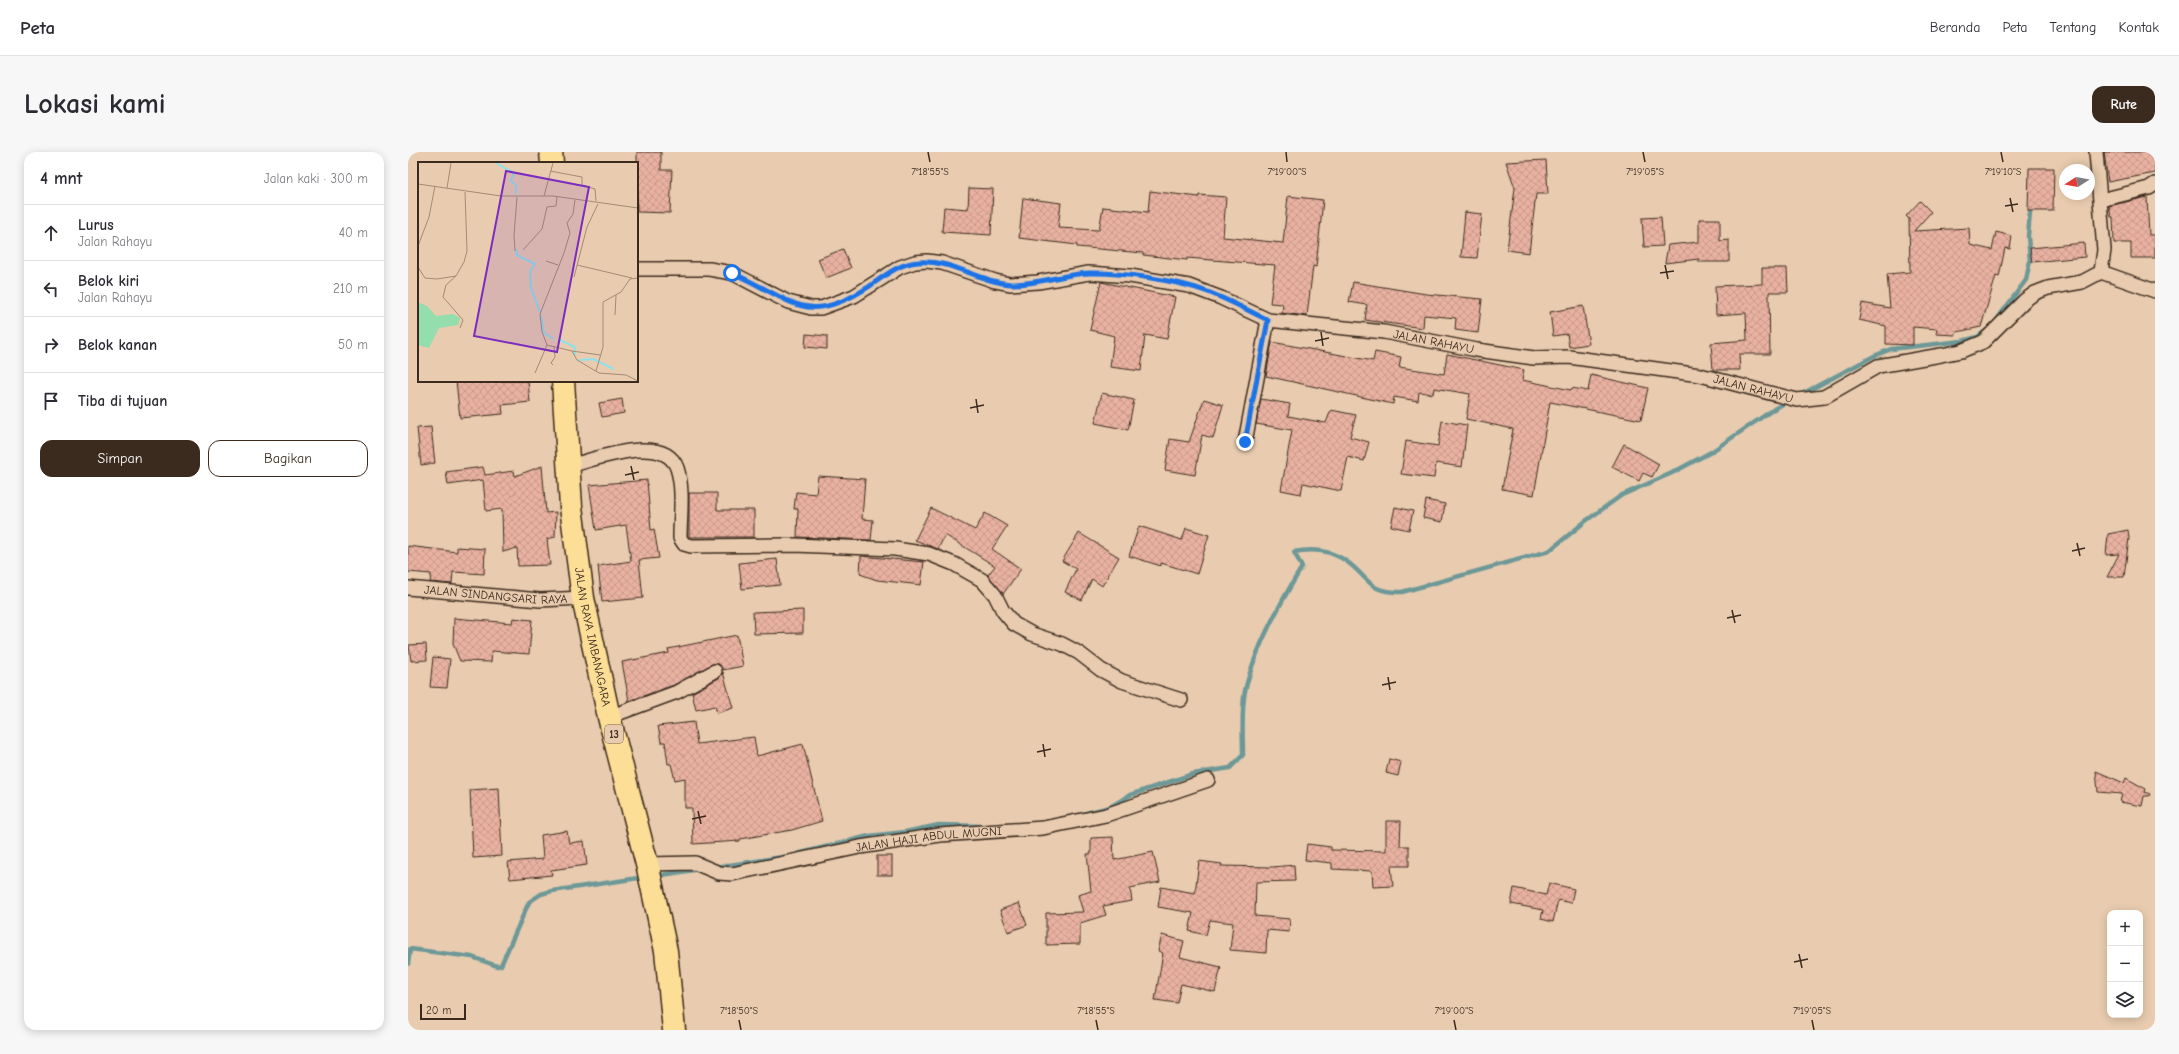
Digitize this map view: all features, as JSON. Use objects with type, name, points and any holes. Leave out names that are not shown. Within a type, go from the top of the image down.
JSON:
[{"type":"highway","points":[[551,152],[552,162]]},
{"type":"highway","name":"JALAN RAYA IMBANAGARA","points":[[563,382],[571,507],[583,598],[609,717],[649,873],[666,951],[674,1030]]},
{"type":"street","points":[[2096,152],[2104,250],[2101,272],[2155,291]]},
{"type":"street","points":[[2101,200],[2149,188],[2155,184]]},
{"type":"street","name":"JALAN RAHAYU","points":[[638,270],[709,269],[732,273],[788,302],[811,308],[820,308],[854,296],[900,267],[915,262],[927,261],[942,263],[983,277],[1010,284],[1038,282],[1089,273],[1109,274],[1189,286],[1221,298],[1268,320],[1384,332],[1477,350],[1534,358],[1569,357],[1700,376],[1792,399],[1824,397],[1878,366],[1961,351],[1983,342],[2025,300],[2035,293],[2048,288],[2082,282],[2101,272]]},
{"type":"street","points":[[1245,442],[1268,320]]},
{"type":"street","points":[[568,466],[624,451],[648,449],[666,453],[673,459],[680,484],[680,538],[684,544],[691,546],[794,544],[895,549],[929,554],[954,564],[982,580],[995,595],[1003,611],[1014,624],[1032,634],[1062,644],[1122,681],[1181,700]]},
{"type":"street","name":"JALAN SINDANGSARI RAYA","points":[[408,588],[540,600],[583,598]]},
{"type":"street","points":[[609,717],[677,692],[715,671]]},
{"type":"street","name":"JALAN HAJI ABDUL MUGNI","points":[[649,873],[699,864],[719,873],[732,874],[860,847],[940,835],[1043,828],[1106,816],[1208,780]]},
{"type":"building","points":[[637,152],[661,152],[661,170],[672,170],[670,213],[638,212]]},
{"type":"building","points":[[2104,152],[2155,152],[2155,173],[2108,182]]},
{"type":"building","points":[[1546,160],[1548,194],[1536,194],[1529,253],[1507,250],[1515,188],[1506,162]]},
{"type":"building","points":[[2029,168],[2054,168],[2053,211],[2028,211]]},
{"type":"building","points":[[969,188],[993,189],[991,235],[942,232],[944,207],[968,209]]},
{"type":"building","points":[[1150,191],[1199,197],[1199,195],[1226,197],[1223,237],[1283,243],[1288,196],[1323,200],[1316,267],[1313,266],[1307,316],[1282,313],[1283,304],[1270,303],[1275,265],[1187,258],[1187,260],[1143,255],[1143,253],[1077,247],[1077,245],[1019,238],[1023,198],[1061,203],[1058,228],[1099,230],[1103,207],[1148,212]]},
{"type":"building","points":[[2147,197],[2149,235],[2155,235],[2155,258],[2131,258],[2131,243],[2114,243],[2113,217],[2111,217],[2109,206]]},
{"type":"building","points":[[1920,201],[1931,212],[1914,231],[1969,228],[1970,245],[1992,250],[1996,232],[2012,236],[2010,249],[2005,248],[1999,277],[1996,276],[1981,327],[1957,332],[1956,335],[1936,334],[1937,329],[1913,327],[1913,345],[1886,344],[1886,326],[1859,320],[1862,303],[1890,308],[1887,274],[1910,272],[1909,219],[1906,216]]},
{"type":"building","points":[[1465,212],[1482,214],[1477,258],[1461,257]]},
{"type":"building","points":[[1661,217],[1663,246],[1644,247],[1642,218]]},
{"type":"building","points":[[1699,219],[1720,219],[1720,241],[1729,240],[1729,262],[1699,262],[1699,259],[1665,263],[1668,245],[1699,242]]},
{"type":"building","points":[[2084,243],[2085,257],[2032,262],[2030,248]]},
{"type":"building","points":[[843,249],[851,268],[826,278],[818,259]]},
{"type":"building","points":[[1762,268],[1787,268],[1788,292],[1769,292],[1770,354],[1739,354],[1740,370],[1713,370],[1711,343],[1747,340],[1746,313],[1716,315],[1715,286],[1762,284]]},
{"type":"building","points":[[1101,282],[1175,297],[1167,339],[1145,335],[1141,371],[1110,367],[1114,336],[1090,330]]},
{"type":"building","points":[[1353,282],[1426,294],[1482,299],[1478,333],[1455,330],[1456,318],[1424,315],[1423,328],[1365,320],[1367,305],[1349,302]]},
{"type":"building","points":[[1583,306],[1589,344],[1569,347],[1567,334],[1553,336],[1550,312]]},
{"type":"building","points":[[806,334],[827,336],[827,349],[805,347]]},
{"type":"building","points":[[1272,342],[1373,361],[1375,352],[1401,357],[1399,367],[1444,374],[1447,354],[1524,370],[1522,380],[1571,390],[1572,388],[1588,391],[1591,375],[1648,388],[1641,420],[1550,402],[1534,495],[1502,489],[1513,429],[1466,419],[1470,394],[1434,388],[1433,394],[1419,392],[1418,401],[1394,397],[1393,404],[1266,376]]},
{"type":"building","points":[[456,382],[528,382],[530,402],[502,405],[503,414],[460,418]]},
{"type":"building","points":[[1102,393],[1134,400],[1128,430],[1095,423]]},
{"type":"building","points":[[622,399],[624,413],[602,417],[599,403]]},
{"type":"building","points":[[1204,399],[1223,405],[1213,438],[1202,435],[1195,475],[1165,470],[1170,439],[1189,442]]},
{"type":"building","points":[[1261,399],[1290,404],[1288,416],[1326,423],[1331,410],[1356,415],[1350,437],[1369,442],[1364,461],[1348,457],[1341,491],[1303,483],[1301,494],[1281,490],[1292,430],[1256,424]]},
{"type":"building","points":[[1442,421],[1467,425],[1462,467],[1436,463],[1434,478],[1401,474],[1406,441],[1438,446]]},
{"type":"building","points":[[431,427],[435,463],[421,465],[417,428]]},
{"type":"building","points":[[1624,444],[1659,464],[1652,477],[1643,473],[1639,481],[1612,467]]},
{"type":"building","points":[[542,466],[546,513],[556,512],[555,537],[547,539],[550,565],[518,566],[517,548],[503,552],[502,509],[486,511],[483,480],[448,485],[446,472],[483,467],[485,475],[514,471],[515,476]]},
{"type":"building","points":[[818,476],[865,479],[862,519],[873,520],[871,540],[797,537],[798,509],[794,509],[796,492],[816,494]]},
{"type":"building","points":[[647,480],[651,530],[654,529],[659,558],[639,560],[643,598],[602,602],[598,566],[631,561],[626,525],[596,530],[589,485]]},
{"type":"building","points":[[689,493],[717,493],[717,510],[754,510],[754,537],[689,537]]},
{"type":"building","points":[[1426,500],[1445,504],[1442,522],[1423,518]]},
{"type":"building","points":[[1395,507],[1413,511],[1409,530],[1391,526]]},
{"type":"building","points":[[931,508],[975,530],[985,513],[1007,526],[992,549],[1021,569],[1003,594],[988,575],[995,566],[945,535],[938,549],[915,540]]},
{"type":"building","points":[[1139,526],[1182,540],[1186,528],[1209,535],[1197,574],[1161,563],[1161,566],[1129,556]]},
{"type":"building","points":[[2128,530],[2129,538],[2124,577],[2107,577],[2119,554],[2106,555],[2108,534]]},
{"type":"building","points":[[1079,533],[1119,557],[1102,586],[1092,579],[1082,600],[1065,592],[1076,569],[1062,561]]},
{"type":"building","points":[[408,546],[457,552],[457,547],[485,549],[484,574],[453,572],[452,584],[430,582],[431,574],[408,572]]},
{"type":"building","points":[[861,556],[924,562],[921,585],[877,580],[860,574]]},
{"type":"building","points":[[777,559],[780,585],[742,589],[739,563]]},
{"type":"building","points":[[803,610],[803,633],[754,634],[753,612]]},
{"type":"building","points":[[454,618],[512,623],[513,618],[532,620],[529,654],[492,651],[491,662],[460,661],[453,644]]},
{"type":"building","points":[[737,635],[743,666],[723,670],[719,664],[712,664],[674,685],[629,701],[622,662],[669,653],[668,649]]},
{"type":"building","points":[[426,644],[427,660],[411,661],[409,645]]},
{"type":"building","points":[[433,657],[450,659],[447,688],[430,687]]},
{"type":"building","points":[[723,672],[733,708],[717,713],[715,706],[696,710],[692,693],[719,678]]},
{"type":"building","points":[[694,722],[697,744],[754,737],[757,756],[803,744],[822,821],[792,830],[740,839],[740,841],[693,844],[692,808],[685,808],[685,778],[675,780],[671,764],[668,764],[665,742],[661,742],[658,726]]},
{"type":"building","points":[[1389,759],[1401,762],[1398,776],[1386,773]]},
{"type":"building","points":[[2096,771],[2124,783],[2126,778],[2146,789],[2145,792],[2150,794],[2149,796],[2144,796],[2142,806],[2120,802],[2122,794],[2098,792]]},
{"type":"building","points":[[499,788],[502,856],[473,858],[470,790]]},
{"type":"building","points":[[1386,821],[1401,821],[1400,846],[1409,846],[1409,866],[1391,866],[1393,886],[1373,887],[1372,871],[1332,869],[1332,863],[1305,860],[1307,844],[1331,847],[1331,850],[1386,851]]},
{"type":"building","points":[[567,831],[569,843],[584,841],[587,865],[551,870],[552,875],[510,879],[508,862],[543,859],[541,835]]},
{"type":"building","points":[[1113,837],[1114,860],[1153,852],[1160,882],[1130,888],[1132,901],[1103,906],[1106,915],[1080,923],[1080,944],[1046,945],[1046,913],[1083,912],[1078,895],[1091,891],[1087,854],[1091,854],[1091,838]]},
{"type":"building","points":[[877,856],[892,856],[892,875],[877,875]]},
{"type":"building","points":[[1199,861],[1222,864],[1221,866],[1273,867],[1294,865],[1295,881],[1256,882],[1255,916],[1290,919],[1289,932],[1267,930],[1266,953],[1230,950],[1233,923],[1210,920],[1206,935],[1189,931],[1193,913],[1158,907],[1161,887],[1195,893]]},
{"type":"building","points":[[1549,883],[1574,889],[1571,903],[1558,900],[1553,922],[1541,919],[1543,910],[1511,904],[1514,888],[1546,895]]},
{"type":"building","points":[[1019,903],[1027,925],[1008,932],[1000,910]]},
{"type":"building","points":[[1162,935],[1184,941],[1180,957],[1221,967],[1215,992],[1181,984],[1177,1003],[1155,1000],[1163,953],[1158,951]]},
{"type":"waterway","points":[[1995,322],[2026,280],[2030,261],[2028,236],[2030,213]]},
{"type":"waterway","points":[[1800,395],[1874,356],[1891,349],[1962,341],[1977,337],[1988,329]]},
{"type":"waterway","points":[[1086,813],[1110,807],[1130,795],[1193,774],[1230,768],[1243,755],[1244,699],[1249,675],[1261,643],[1302,567],[1294,552],[1309,550],[1331,553],[1350,564],[1377,588],[1391,592],[1402,592],[1549,551],[1587,520],[1622,495],[1672,473],[1711,452],[1788,401]]},
{"type":"waterway","points":[[797,854],[869,836],[905,832],[939,825],[986,826]]},
{"type":"waterway","points":[[716,867],[789,856]]},
{"type":"waterway","points":[[656,876],[700,869]]},
{"type":"waterway","points":[[408,964],[410,949],[472,957],[497,966],[501,965],[529,902],[541,894],[645,877]]},
{"type":"route","points":[[732,273],[788,302],[811,308],[829,306],[842,301],[854,296],[900,267],[915,262],[927,261],[942,263],[995,281],[1010,284],[1038,282],[1089,273],[1130,276],[1189,286],[1221,298],[1268,320],[1245,442]]}]
